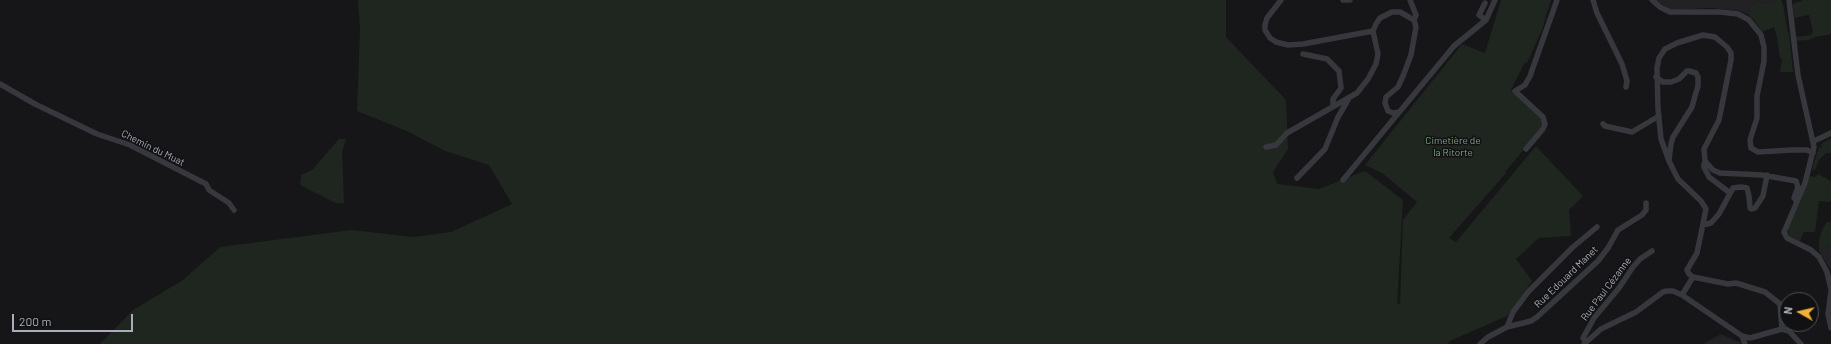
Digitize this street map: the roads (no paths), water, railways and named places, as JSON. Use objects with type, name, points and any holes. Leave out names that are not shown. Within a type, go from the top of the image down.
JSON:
[{"type":"street","points":[[1280,0],[1267,18],[1265,30],[1267,34],[1276,42],[1288,45],[1303,44],[1373,31]]},
{"type":"street","points":[[1343,0],[1350,0]]},
{"type":"street","points":[[1399,112],[1393,113],[1388,111],[1385,103],[1386,97],[1398,87],[1411,55],[1416,27],[1414,20],[1416,15],[1410,0]]},
{"type":"street","points":[[1343,180],[1454,46],[1486,20],[1494,0]]},
{"type":"street","points":[[1593,0],[1597,13],[1622,64],[1627,81],[1626,87]]},
{"type":"street","points":[[1652,0],[1660,7],[1670,12],[1720,12],[1738,14],[1749,20],[1760,35],[1764,48],[1764,61],[1757,96],[1757,118],[1750,140],[1752,148],[1758,152],[1807,150],[1813,152]]},
{"type":"street","points":[[1789,0],[1798,75],[1814,141],[1813,152],[1805,183],[1785,228],[1785,235],[1811,250],[1818,257],[1827,272],[1831,290],[1828,314],[1831,328]]},
{"type":"street","points":[[1526,149],[1543,129],[1545,124],[1543,117],[1514,91],[1525,85],[1530,76],[1558,1]]},
{"type":"street","points":[[1485,4],[1479,15],[1486,20]]},
{"type":"street","points":[[1266,147],[1276,145],[1287,134],[1357,93],[1368,80],[1376,64],[1378,54],[1373,31],[1380,18],[1392,12],[1400,12],[1414,20]]},
{"type":"street","points":[[1779,303],[1765,292],[1736,283],[1728,284],[1693,276],[1689,274],[1687,270],[1697,253],[1706,209],[1704,203],[1682,184],[1669,161],[1661,139],[1656,77],[1658,62],[1661,53],[1665,49],[1698,36],[1708,35],[1718,38],[1729,50],[1731,60],[1719,120],[1704,149],[1704,157],[1707,164],[1713,170],[1720,173],[1767,175],[1796,181],[1798,186],[1794,198],[1797,202]]},
{"type":"street","points":[[1303,54],[1327,59],[1339,71],[1341,88],[1333,99],[1333,107]]},
{"type":"street","points":[[1656,77],[1663,82],[1671,82],[1679,79],[1687,71],[1696,73],[1698,77],[1698,86],[1692,107],[1671,144],[1669,161]]},
{"type":"street","name":"Chemin du Muat","points":[[0,84],[35,104],[97,134],[130,145],[206,184],[209,190],[229,203],[234,210]]},
{"type":"street","points":[[1297,178],[1325,149],[1340,113],[1350,97]]},
{"type":"street","points":[[1603,124],[1605,126],[1632,132],[1659,116]]},
{"type":"street","points":[[1814,141],[1831,133]]},
{"type":"street","points":[[1707,164],[1704,164],[1704,167],[1709,177],[1730,193]]},
{"type":"street","points":[[1703,225],[1711,223],[1719,214],[1733,188],[1747,188],[1750,208],[1752,209],[1757,205],[1763,196],[1767,175]]},
{"type":"street","name":"Rue Edouard Manet","points":[[1480,344],[1488,337],[1507,328],[1531,320],[1565,292],[1598,261],[1608,248],[1618,230],[1642,215],[1646,210],[1646,203]]},
{"type":"street","points":[[1507,328],[1513,312],[1528,292],[1573,247],[1597,227]]},
{"type":"street","name":"Rue Paul Cézanne","points":[[1585,343],[1583,338],[1594,318],[1619,288],[1633,267],[1640,259],[1652,251]]},
{"type":"street","points":[[1682,295],[1693,276]]},
{"type":"street","points":[[1585,343],[1601,329],[1636,312],[1663,292],[1673,291],[1682,295],[1742,336],[1750,338],[1779,330]]},
{"type":"street","points":[[1789,332],[1801,344]]},
{"type":"street","points":[[1742,336],[1745,344]]},
{"type":"park label","name":"Cimetière de la Ritorte","points":[[1453,146]]}]
